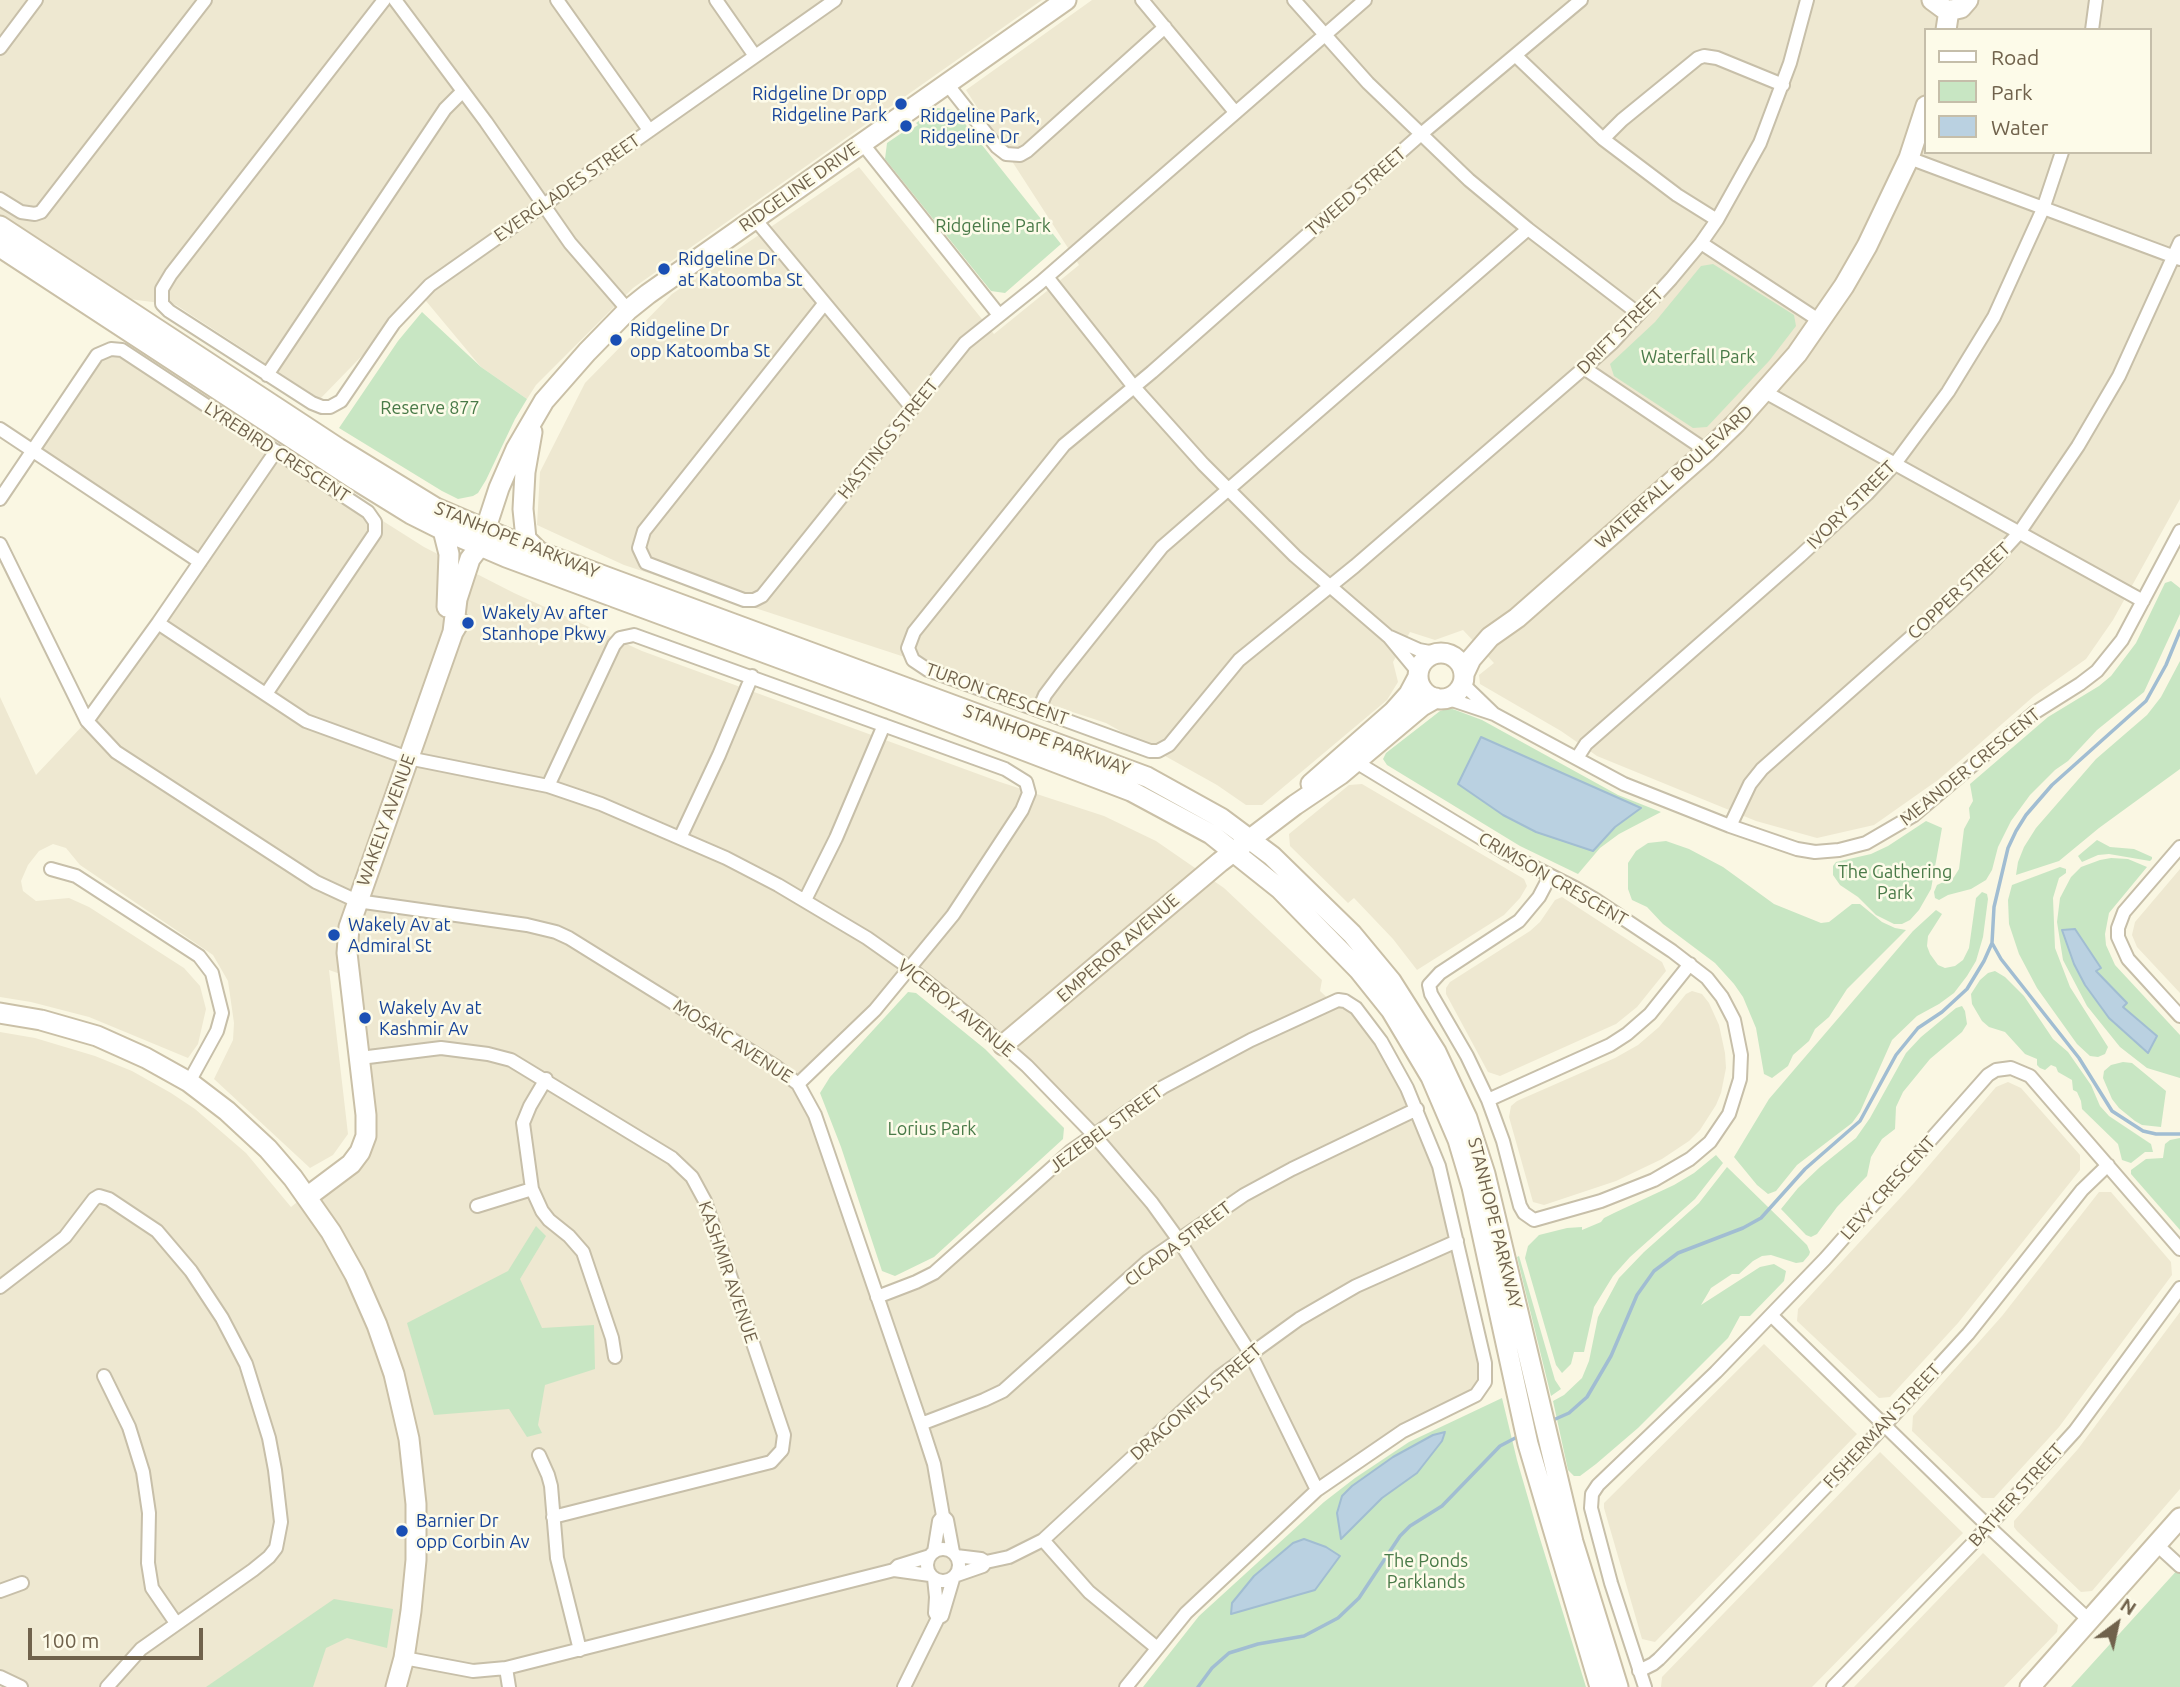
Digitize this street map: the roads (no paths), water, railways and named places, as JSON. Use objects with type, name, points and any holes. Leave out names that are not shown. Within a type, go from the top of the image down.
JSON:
[{"type":"street","points":[[0,48],[36,0]]},
{"type":"street","points":[[0,199],[21,212],[41,212],[205,0]]},
{"type":"street","points":[[384,0],[164,282],[162,304],[267,375],[445,109],[463,91]]},
{"type":"street","points":[[395,0],[580,256],[628,310]]},
{"type":"street","points":[[557,0],[649,130]]},
{"type":"street","points":[[716,0],[755,56]]},
{"type":"street","name":"EVERGLADES STREET","points":[[267,375],[312,403],[330,407],[341,401],[394,323],[448,271],[835,0]]},
{"type":"street","name":"RIDGELINE DRIVE","points":[[482,538],[506,470],[535,414],[565,376],[628,310],[947,83],[1040,7],[1066,0]]},
{"type":"street","points":[[1142,0],[1234,112]]},
{"type":"street","points":[[1294,0],[1420,135],[1528,229],[1639,314]]},
{"type":"street","name":"HASTINGS STREET","points":[[824,304],[644,531],[639,543],[642,558],[652,566],[744,600],[758,598],[766,592],[965,343],[1047,277],[1365,0]]},
{"type":"street","name":"TWEED STREET","points":[[1134,387],[1420,135],[1581,0]]},
{"type":"street","name":"DRIFT STREET","points":[[1330,587],[1584,369],[1639,314],[1701,243],[1749,166],[1783,85],[1807,0]]},
{"type":"street","points":[[1932,0],[1948,20],[1968,0]]},
{"type":"street","points":[[2092,28],[2096,0]]},
{"type":"street","points":[[947,83],[997,147],[1006,153],[1020,155],[1165,27]]},
{"type":"street","points":[[1516,56],[1603,139],[1677,195],[1717,220]]},
{"type":"street","points":[[1603,139],[1622,120],[1698,58],[1704,56],[1717,58],[1783,85]]},
{"type":"street","name":"WATERFALL BOULEVARD","points":[[1464,679],[1471,659],[1490,637],[1517,618],[1707,451],[1765,393],[1797,354],[1844,286],[1867,246],[1909,158],[1924,112]]},
{"type":"street","points":[[862,143],[999,315]]},
{"type":"street","name":"IVORY STREET","points":[[1577,758],[1586,744],[1800,556],[1894,465],[1948,392],[1981,340],[2014,277],[2043,209],[2061,154]]},
{"type":"street","points":[[1909,158],[2177,258]]},
{"type":"street","points":[[754,218],[912,408]]},
{"type":"street","name":"STANHOPE PARKWAY","points":[[0,226],[338,448],[482,538],[1097,777],[1242,845]]},
{"type":"street","points":[[1038,709],[1060,675],[1162,547],[1528,229]]},
{"type":"street","name":"COPPER STREET","points":[[1730,826],[1750,784],[1771,760],[1946,606],[1986,569],[2019,533],[2072,456],[2119,376],[2177,258],[2180,242]]},
{"type":"street","points":[[1701,243],[1820,321]]},
{"type":"street","name":"STANHOPE PARKWAY","points":[[0,247],[356,480],[443,530],[539,552],[1147,777],[1201,806],[1242,845],[1280,889],[1359,970],[1391,1010],[1431,1077],[1458,1140],[1529,1401],[1547,1435],[1573,1542],[1618,1687]]},
{"type":"street","points":[[1047,277],[1134,387],[1229,491],[1330,587],[1389,637],[1418,674],[1422,689],[1441,698]]},
{"type":"street","name":"LYREBIRD CRESCENT","points":[[32,450],[97,355],[111,349],[121,350],[368,512],[375,522],[375,533],[265,694]]},
{"type":"street","points":[[1584,369],[1707,451]]},
{"type":"street","name":"TURON CRESCENT","points":[[1134,387],[1064,445],[914,632],[909,643],[910,656],[922,667],[1150,751],[1162,750],[1173,741],[1239,660],[1330,587]]},
{"type":"street","points":[[1765,393],[2143,601]]},
{"type":"street","points":[[535,414],[524,472],[523,509],[526,539],[539,552]]},
{"type":"street","points":[[0,429],[200,562]]},
{"type":"street","points":[[0,499],[32,450]]},
{"type":"street","points":[[87,722],[158,624],[276,451]]},
{"type":"street","points":[[443,530],[449,554],[447,607],[453,632]]},
{"type":"street","name":"MEANDER CRESCENT","points":[[1441,698],[1494,714],[1624,784],[1730,826],[1785,846],[1815,852],[1839,850],[1866,843],[1914,815],[2034,713],[2097,671],[2122,640],[2180,531]]},
{"type":"street","name":"WAKELY AVENUE","points":[[307,1197],[351,1164],[364,1144],[367,1127],[347,953],[349,927],[453,632],[457,599],[470,559],[482,538]]},
{"type":"street","name":"MOSAIC AVENUE","points":[[0,544],[87,722],[116,752],[316,882],[357,901],[527,925],[556,932],[764,1059],[798,1084],[815,1115],[921,1424],[955,1554]]},
{"type":"street","name":"VICEROY AVENUE","points":[[158,624],[306,721],[408,758],[548,786],[601,804],[726,858],[805,900],[911,969],[1003,1045],[1121,1165],[1178,1239],[1250,1353],[1317,1490]]},
{"type":"street","points":[[548,786],[610,653],[620,638],[629,635],[639,636],[752,676],[1005,769],[1028,785],[1027,802],[960,906],[911,969],[845,1041],[798,1084]]},
{"type":"street","points":[[1242,845],[1356,762],[1422,706],[1455,695],[1464,679],[1462,665],[1456,658],[1448,653],[1419,650],[1389,637]]},
{"type":"street","name":"WATERFALL BOULEVARD","points":[[1437,653],[1490,637]]},
{"type":"street","points":[[1295,805],[1322,772],[1394,712],[1409,694],[1423,660],[1437,653]]},
{"type":"street","points":[[680,838],[752,676]]},
{"type":"street","name":"MEANDER CRESCENT","points":[[1464,679],[1494,714]]},
{"type":"street","points":[[805,900],[853,800],[884,725]]},
{"type":"street","name":"CRIMSON CRESCENT","points":[[1356,762],[1504,852],[1594,899],[1690,964],[1707,978],[1722,997],[1737,1032],[1741,1055],[1740,1079],[1734,1102],[1723,1125],[1700,1151],[1654,1180],[1601,1201],[1540,1220],[1528,1217],[1520,1206],[1503,1141],[1488,1100]]},
{"type":"street","name":"EMPEROR AVENUE","points":[[1003,1045],[1242,845]]},
{"type":"street","points":[[2180,847],[2124,912],[2118,928],[2118,937],[2128,959],[2180,1016]]},
{"type":"street","points":[[51,869],[76,876],[199,956],[212,972],[222,1013],[217,1031],[189,1083]]},
{"type":"street","points":[[1550,876],[1539,897],[1519,921],[1440,973],[1429,985],[1431,994],[1467,1056],[1488,1100],[1610,1045],[1628,1034],[1650,1014],[1690,964]]},
{"type":"street","name":"JEZEBEL STREET","points":[[877,1297],[934,1273],[1047,1171],[1163,1087],[1251,1040],[1332,1002],[1345,1001],[1356,1008],[1395,1065],[1417,1109]]},
{"type":"street","points":[[0,1013],[41,1020],[97,1036],[146,1058],[189,1083],[253,1134],[307,1197],[331,1232],[368,1302],[387,1351],[402,1407],[414,1477],[417,1535],[414,1586],[404,1658],[396,1687]]},
{"type":"street","name":"KASHMIR AVENUE","points":[[360,1058],[430,1049],[453,1049],[499,1056],[523,1065],[672,1158],[692,1177],[705,1201],[785,1442],[778,1456],[771,1462],[553,1517]]},
{"type":"street","name":"LEVY CRESCENT","points":[[1639,1671],[1591,1508],[1592,1494],[1771,1315],[1873,1207],[1981,1082],[1996,1070],[2011,1068],[2030,1076],[2180,1249]]},
{"type":"street","points":[[546,1079],[523,1123],[532,1189],[549,1220],[583,1252],[612,1338],[615,1357]]},
{"type":"street","points":[[1126,1687],[1186,1612],[1317,1490],[1403,1431],[1476,1395],[1483,1387],[1486,1371],[1440,1166],[1417,1109]]},
{"type":"street","name":"CICADA STREET","points":[[921,1424],[984,1401],[1003,1391],[1142,1267],[1178,1239],[1271,1180],[1417,1109]]},
{"type":"street","name":"FISHERMAN STREET","points":[[1639,1671],[1659,1659],[1885,1426],[1968,1334],[2082,1191],[2108,1165]]},
{"type":"street","points":[[477,1206],[532,1189]]},
{"type":"street","points":[[0,1287],[65,1237],[89,1203],[99,1196],[109,1199],[157,1231],[191,1271],[246,1364],[269,1437],[281,1522],[279,1538],[270,1557],[141,1648],[107,1687]]},
{"type":"street","name":"DRAGONFLY STREET","points":[[955,1577],[984,1566],[986,1562],[1009,1557],[1043,1540],[1219,1377],[1250,1353],[1333,1298],[1457,1241]]},
{"type":"street","name":"BATHER STREET","points":[[1833,1687],[1988,1526],[2075,1430],[2180,1288]]},
{"type":"street","points":[[1771,1315],[2090,1621]]},
{"type":"street","points":[[104,1376],[129,1427],[145,1480],[149,1514],[148,1563],[152,1588],[176,1623]]},
{"type":"street","name":"STANHOPE PARKWAY","points":[[1529,1401],[1528,1444],[1600,1687]]},
{"type":"street","points":[[539,1455],[548,1475],[557,1558],[580,1650]]},
{"type":"street","name":"MOSAIC AVENUE","points":[[932,1554],[943,1516]]},
{"type":"street","points":[[2037,1685],[2180,1518]]},
{"type":"street","points":[[1043,1540],[1089,1592],[1157,1648]]},
{"type":"street","points":[[2157,1545],[2180,1566]]},
{"type":"street","points":[[894,1570],[898,1566],[944,1549],[955,1554],[960,1565],[942,1616],[938,1618],[904,1687]]},
{"type":"street","points":[[932,1554],[927,1566],[932,1577],[936,1597],[935,1613],[938,1618]]},
{"type":"street","name":"DRAGONFLY STREET","points":[[955,1554],[986,1562]]},
{"type":"street","points":[[404,1658],[473,1671],[506,1668],[894,1570],[932,1577],[943,1582],[955,1577]]},
{"type":"street","points":[[0,1591],[22,1583]]},
{"type":"street","points":[[506,1668],[509,1687]]},
{"type":"street","points":[[1639,1671],[1645,1687]]},
{"type":"street","points":[[0,1677],[21,1687]]},
{"type":"water","points":[[1481,737],[1641,808],[1615,827],[1593,851],[1536,832],[1503,815],[1458,784]]},
{"type":"water","points":[[2075,929],[2101,968],[2096,971],[2127,1003],[2123,1007],[2157,1036],[2148,1053],[2109,1018],[2085,985],[2062,930]]},
{"type":"water","points":[[1445,1432],[1442,1441],[1417,1473],[1382,1498],[1341,1539],[1337,1513],[1342,1496],[1393,1457],[1433,1435]]},
{"type":"water","points":[[1304,1539],[1326,1547],[1340,1556],[1315,1590],[1231,1614],[1232,1603],[1254,1576],[1293,1543]]},
{"type":"waterway","points":[[1551,1421],[1569,1413],[1587,1397],[1611,1356],[1637,1295],[1654,1271],[1678,1253],[1743,1228],[1761,1218],[1805,1169],[1860,1121],[1896,1055],[1918,1028],[1942,1012],[1967,989],[1992,943],[1994,907],[2008,848],[2016,831],[2052,785],[2146,701],[2166,665],[2180,631]]},
{"type":"waterway","points":[[1992,943],[2001,959],[2079,1058],[2112,1111],[2143,1131],[2180,1134]]},
{"type":"waterway","points":[[1198,1687],[1212,1668],[1229,1653],[1258,1644],[1304,1636],[1338,1618],[1359,1598],[1400,1536],[1410,1526],[1442,1506],[1500,1446],[1519,1436]]},
{"type":"place","name":"Ridgeline Dr opp Ridgeline Park","points":[[901,104]]},
{"type":"place","name":"Ridgeline Park, Ridgeline Dr","points":[[906,126]]},
{"type":"place","name":"Ridgeline Dr at Katoomba St","points":[[664,269]]},
{"type":"place","name":"Ridgeline Dr opp Katoomba St","points":[[616,340]]},
{"type":"place","name":"Wakely Av after Stanhope Pkwy","points":[[468,623]]},
{"type":"place","name":"Wakely Av at Admiral St","points":[[334,935]]},
{"type":"place","name":"Wakely Av at Kashmir Av","points":[[365,1018]]},
{"type":"place","name":"Barnier Dr opp Corbin Av","points":[[402,1531]]},
{"type":"park label","name":"Ridgeline Park","points":[[993,226]]},
{"type":"park label","name":"Waterfall Park","points":[[1698,357]]},
{"type":"park label","name":"Reserve 877","points":[[430,408]]},
{"type":"park label","name":"The Gathering Park","points":[[1895,882]]},
{"type":"park label","name":"Lorius Park","points":[[932,1129]]},
{"type":"park label","name":"The Ponds Parklands","points":[[1426,1571]]}]
